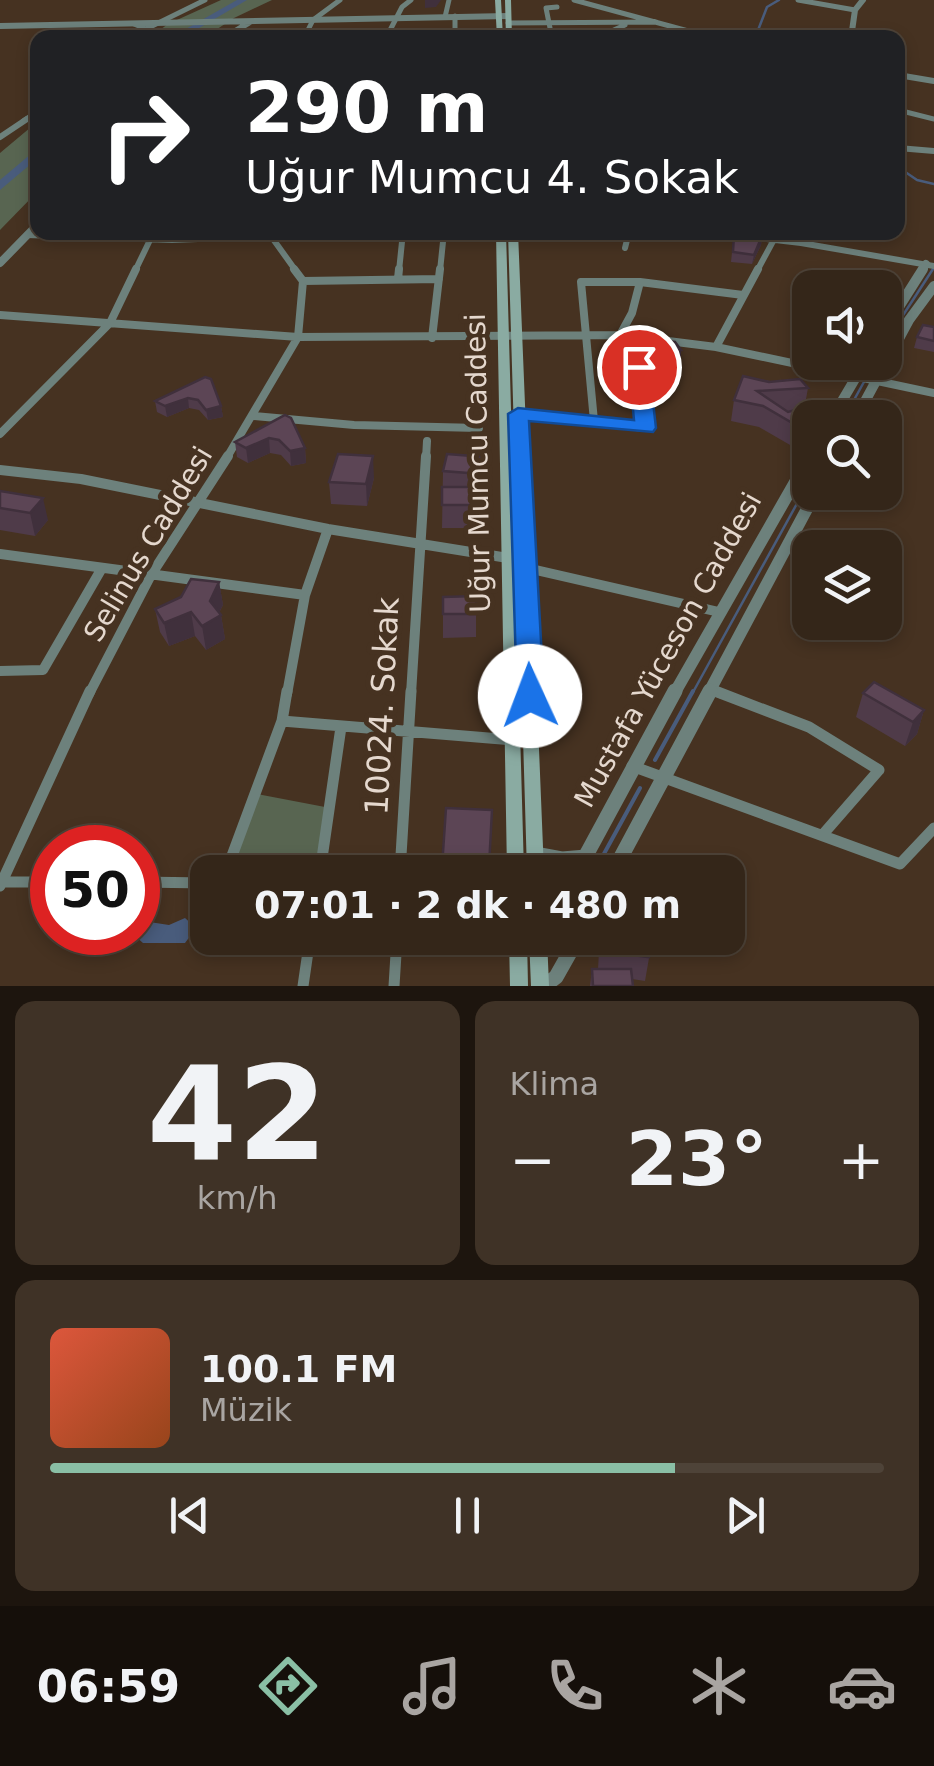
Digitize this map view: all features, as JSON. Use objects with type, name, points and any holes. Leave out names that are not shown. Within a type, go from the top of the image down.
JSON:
[{"type":"main road","points":[[498,0],[507,30]]},
{"type":"main road","points":[[502,30],[508,0]]},
{"type":"main road","name":"Uğur Mumcu Caddesi","points":[[502,240],[527,568],[535,855]]},
{"type":"main road","name":"Uğur Mumcu Caddesi","points":[[513,240],[508,558],[515,855]]},
{"type":"main road","points":[[518,955],[519,986]]},
{"type":"main road","points":[[539,955],[542,986]]},
{"type":"street","points":[[134,24],[146,29],[205,0]]},
{"type":"street","points":[[308,30],[313,20],[340,0]]},
{"type":"street","points":[[390,30],[411,0]]},
{"type":"street","points":[[445,17],[449,0]]},
{"type":"street","points":[[574,0],[685,30]]},
{"type":"street","points":[[798,0],[854,10]]},
{"type":"street","points":[[852,30],[854,10],[863,0]]},
{"type":"street","points":[[550,30],[546,8],[556,3],[560,22]]},
{"type":"street","points":[[455,16],[455,30]]},
{"type":"street","points":[[4,27],[455,16],[549,23],[656,22]]},
{"type":"street","points":[[237,30],[253,20]]},
{"type":"street","points":[[614,30],[632,22]]},
{"type":"street","points":[[905,76],[934,82]]},
{"type":"street","points":[[905,112],[934,119]]},
{"type":"street","points":[[0,137],[30,116]]},
{"type":"street","points":[[905,149],[934,151]]},
{"type":"street","points":[[0,263],[30,232]]},
{"type":"street","points":[[0,434],[110,323],[150,240]]},
{"type":"street","points":[[272,240],[303,282],[439,279]]},
{"type":"street","points":[[398,280],[402,240]]},
{"type":"street","points":[[432,338],[443,240]]},
{"type":"street","points":[[625,248],[626,240]]},
{"type":"street","points":[[716,347],[773,240]]},
{"type":"street","points":[[796,240],[930,265],[902,305]]},
{"type":"street","name":"Selinus Caddesi","points":[[1,883],[106,656],[151,575],[254,416],[298,337],[303,282]]},
{"type":"street","points":[[594,421],[581,282],[640,282],[743,295]]},
{"type":"street","points":[[620,335],[632,313],[640,282]]},
{"type":"street","points":[[902,328],[934,286]]},
{"type":"street","points":[[920,303],[934,308]]},
{"type":"street","points":[[0,315],[298,337],[620,335],[792,362]]},
{"type":"street","points":[[518,414],[645,428],[636,337]]},
{"type":"street","points":[[847,400],[864,380]]},
{"type":"street","points":[[883,380],[934,393]]},
{"type":"street","points":[[254,416],[354,425],[479,428]]},
{"type":"street","name":"10024. Sokak","points":[[401,855],[418,543],[428,441]]},
{"type":"street","points":[[0,470],[81,479],[328,529],[508,558]]},
{"type":"street","name":"Mustafa Yüceson Caddesi","points":[[586,855],[632,766],[792,487]]},
{"type":"street","name":"Mustafa Yüceson Caddesi","points":[[622,855],[806,510]]},
{"type":"street","points":[[232,855],[282,721],[304,594],[328,529]]},
{"type":"street","points":[[0,554],[304,594]]},
{"type":"street","points":[[0,670],[43,670],[102,568]]},
{"type":"street","points":[[527,568],[719,612]]},
{"type":"street","points":[[710,689],[809,727],[879,770],[825,832]]},
{"type":"street","points":[[282,721],[512,740]]},
{"type":"street","points":[[322,855],[341,728]]},
{"type":"street","points":[[632,766],[825,832],[900,864],[934,828]]},
{"type":"street","points":[[535,852],[551,855]]},
{"type":"street","points":[[1,883],[30,882]]},
{"type":"street","points":[[160,882],[190,883]]},
{"type":"street","points":[[303,986],[308,955]]},
{"type":"street","points":[[394,986],[395,955]]},
{"type":"street","points":[[542,986],[556,978],[569,955]]},
{"type":"green space","points":[[221,0],[272,0],[216,30],[160,30]]},
{"type":"green space","points":[[30,128],[30,199],[0,230],[0,153]]},
{"type":"green space","points":[[257,794],[325,807],[318,855],[235,855]]},
{"type":"water","points":[[185,918],[190,923],[190,936],[185,943],[160,943],[160,924],[169,925]]},
{"type":"building","points":[[734,240],[760,240],[754,255],[733,252]]},
{"type":"building","points":[[923,325],[934,327],[934,341],[917,337]]},
{"type":"building","points":[[646,342],[675,342],[681,350],[655,354]]},
{"type":"building","points":[[743,376],[769,382],[801,380],[808,388],[757,391],[792,411],[792,423],[763,406],[734,400]]},
{"type":"building","points":[[205,377],[211,379],[221,406],[206,410],[198,400],[188,398],[165,406],[155,401]]},
{"type":"building","points":[[285,415],[291,418],[305,448],[290,451],[279,440],[269,438],[246,448],[235,442]]},
{"type":"building","points":[[338,454],[373,456],[366,484],[329,482]]},
{"type":"building","points":[[447,454],[485,457],[481,474],[443,471]]},
{"type":"building","points":[[442,487],[481,487],[482,505],[442,505]]},
{"type":"building","points":[[0,491],[43,498],[30,513],[0,508]]},
{"type":"building","points":[[191,579],[219,582],[210,601],[221,615],[202,626],[191,612],[164,623],[155,609],[181,597]]},
{"type":"building","points":[[476,596],[476,614],[443,614],[443,597]]},
{"type":"building","points":[[874,682],[924,710],[913,722],[863,693]]},
{"type":"building","points":[[446,808],[492,810],[490,855],[443,855]]},
{"type":"building","points":[[592,969],[631,969],[633,986],[593,986]]},
{"type":"waterway","points":[[189,30],[243,0]]},
{"type":"waterway","points":[[758,30],[767,7],[779,0]]},
{"type":"waterway","points":[[0,186],[30,158]]},
{"type":"waterway","points":[[905,172],[934,184]]},
{"type":"waterway","points":[[902,317],[933,269]]},
{"type":"waterway","points":[[854,400],[865,380]]},
{"type":"waterway","points":[[692,694],[793,510]]},
{"type":"waterway","points":[[655,760],[693,691]]},
{"type":"waterway","points":[[603,855],[640,788]]},
{"type":"route","points":[[530,696],[518,414],[645,428],[639,367]]}]
